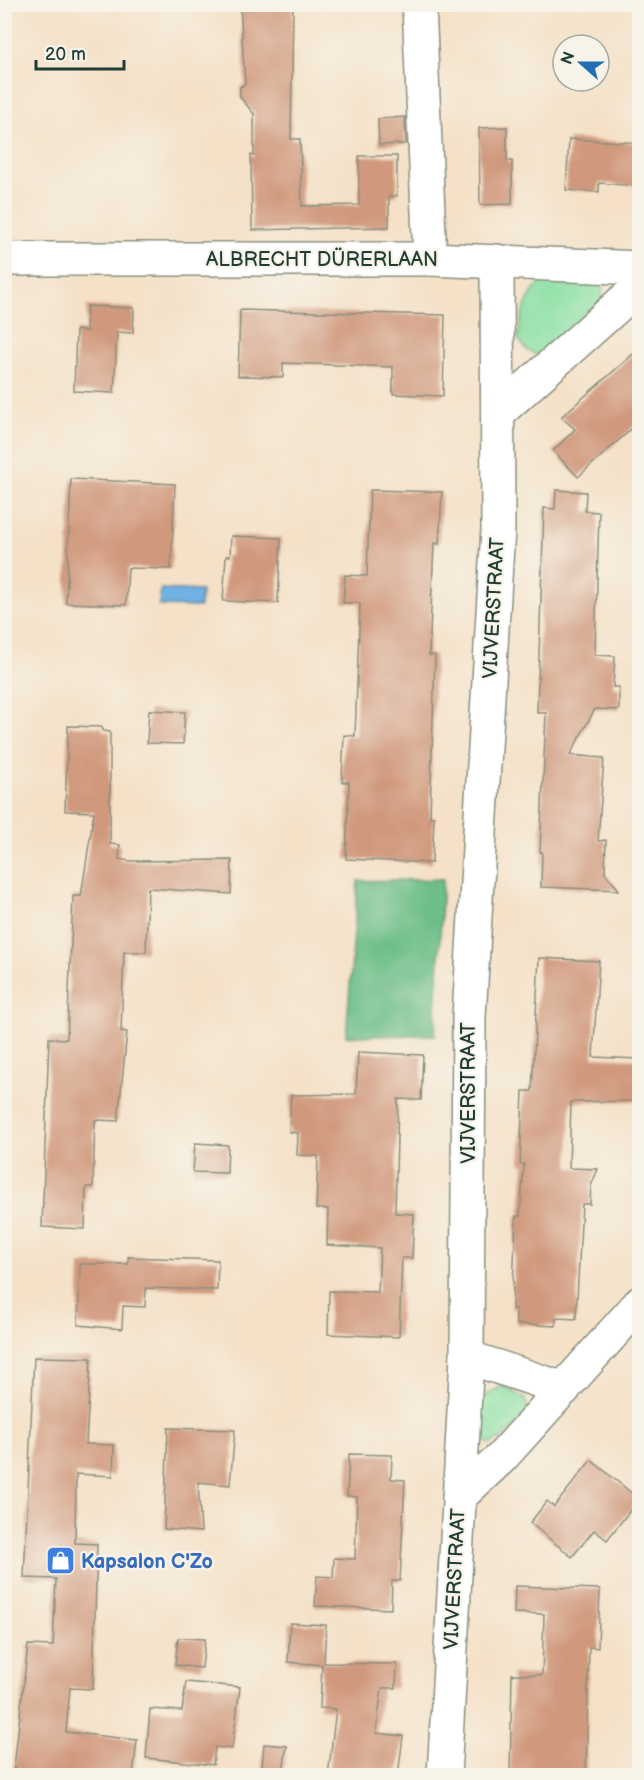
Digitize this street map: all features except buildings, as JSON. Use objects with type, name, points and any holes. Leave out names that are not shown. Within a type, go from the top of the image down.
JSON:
[{"type":"street","points":[[419,4],[430,259]]},
{"type":"street","name":"ALBRECHT DÜRERLAAN","points":[[4,259],[430,259],[639,268]]},
{"type":"street","name":"VIJVERSTRAAT","points":[[444,1776],[467,1357],[469,1017],[498,529],[497,261]]},
{"type":"street","points":[[499,412],[639,286]]},
{"type":"street","points":[[459,1497],[502,1456],[639,1303]]},
{"type":"street","points":[[467,1357],[564,1389]]},
{"type":"green space","points":[[545,278],[595,280],[603,289],[601,301],[540,356],[528,351],[518,339],[529,298]]},
{"type":"green space","points":[[443,879],[435,1035],[346,1036],[358,881]]},
{"type":"green space","points":[[504,1386],[525,1399],[530,1413],[501,1439],[489,1444],[478,1438],[479,1406],[486,1395]]},
{"type":"water","points":[[161,589],[201,591],[200,607],[159,606]]},
{"type":"place","name":"Kapsalon C'Zo","points":[[60,1561]]}]
